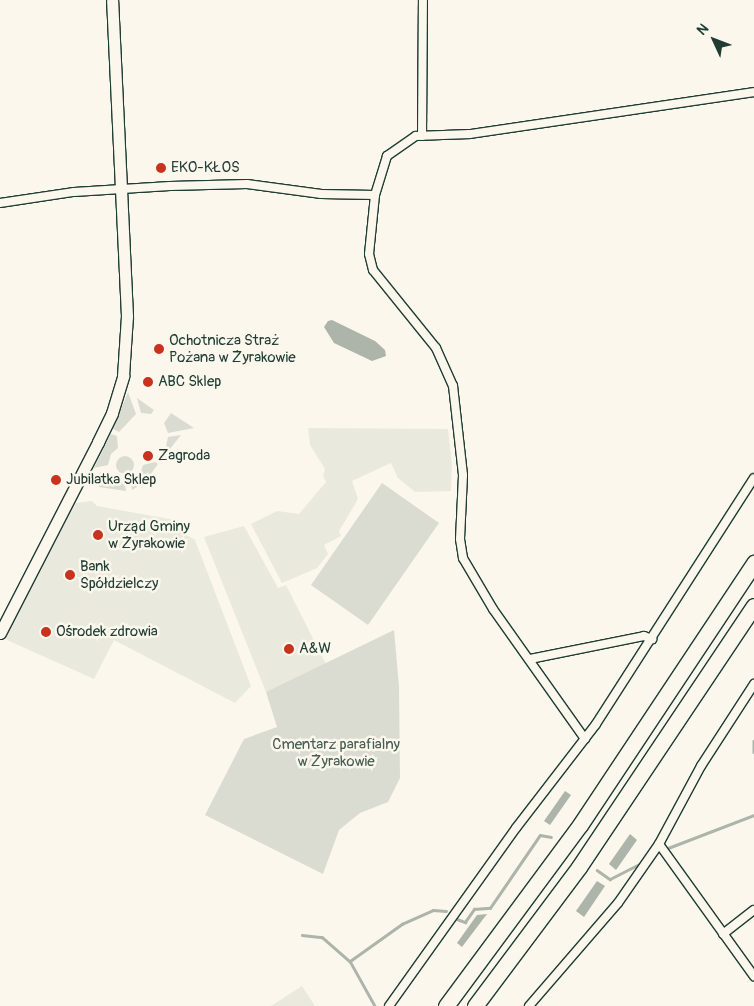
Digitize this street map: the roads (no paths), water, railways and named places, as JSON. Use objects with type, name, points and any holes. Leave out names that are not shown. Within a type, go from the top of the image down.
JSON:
[{"type":"highway","points":[[446,1006],[541,880],[612,778],[754,563]]},
{"type":"highway","points":[[475,1006],[559,895],[754,606]]},
{"type":"street","points":[[0,633],[98,442],[121,386],[127,316],[112,0]]},
{"type":"street","points":[[422,136],[423,0]]},
{"type":"street","points":[[585,739],[493,609],[463,558],[460,539],[463,475],[453,386],[436,348],[373,270],[369,254],[375,196],[387,156],[422,136],[470,134],[754,92]]},
{"type":"street","points":[[0,203],[122,188],[247,184],[321,194],[375,196]]},
{"type":"street","points":[[389,1006],[516,828],[585,739],[754,478]]},
{"type":"street","points":[[530,659],[644,636],[652,638]]},
{"type":"street","points":[[529,1006],[588,941],[659,844],[701,766],[754,684]]},
{"type":"street","points":[[659,844],[754,976]]},
{"type":"street","points":[[723,934],[754,910]]},
{"type":"waterway","points":[[754,741],[754,752]]},
{"type":"waterway","points":[[668,848],[754,815]]},
{"type":"waterway","points":[[457,919],[465,922],[474,909],[490,908],[540,835],[551,837]]},
{"type":"waterway","points":[[597,870],[610,879],[639,864]]},
{"type":"waterway","points":[[350,961],[402,924],[433,910],[446,911]]},
{"type":"waterway","points":[[302,935],[322,937],[350,961],[375,1006]]},
{"type":"place","name":"EKO-KŁOS","points":[[161,168]]},
{"type":"place","name":"Ochotnicza Straż Pożana w Żyrakowie","points":[[159,349]]},
{"type":"place","name":"ABC Sklep","points":[[148,382]]},
{"type":"place","name":"Zagroda","points":[[148,456]]},
{"type":"place","name":"Jubilatka Sklep","points":[[56,480]]},
{"type":"place","name":"Urząd Gminy w Żyrakowie","points":[[98,535]]},
{"type":"place","name":"Bank Spółdzielczy","points":[[70,575]]},
{"type":"place","name":"Ośrodek zdrowia","points":[[46,632]]},
{"type":"place","name":"A&W","points":[[289,649]]},
{"type":"park label","name":"Cmentarz parafialny w Żyrakowie","points":[[336,752]]}]
